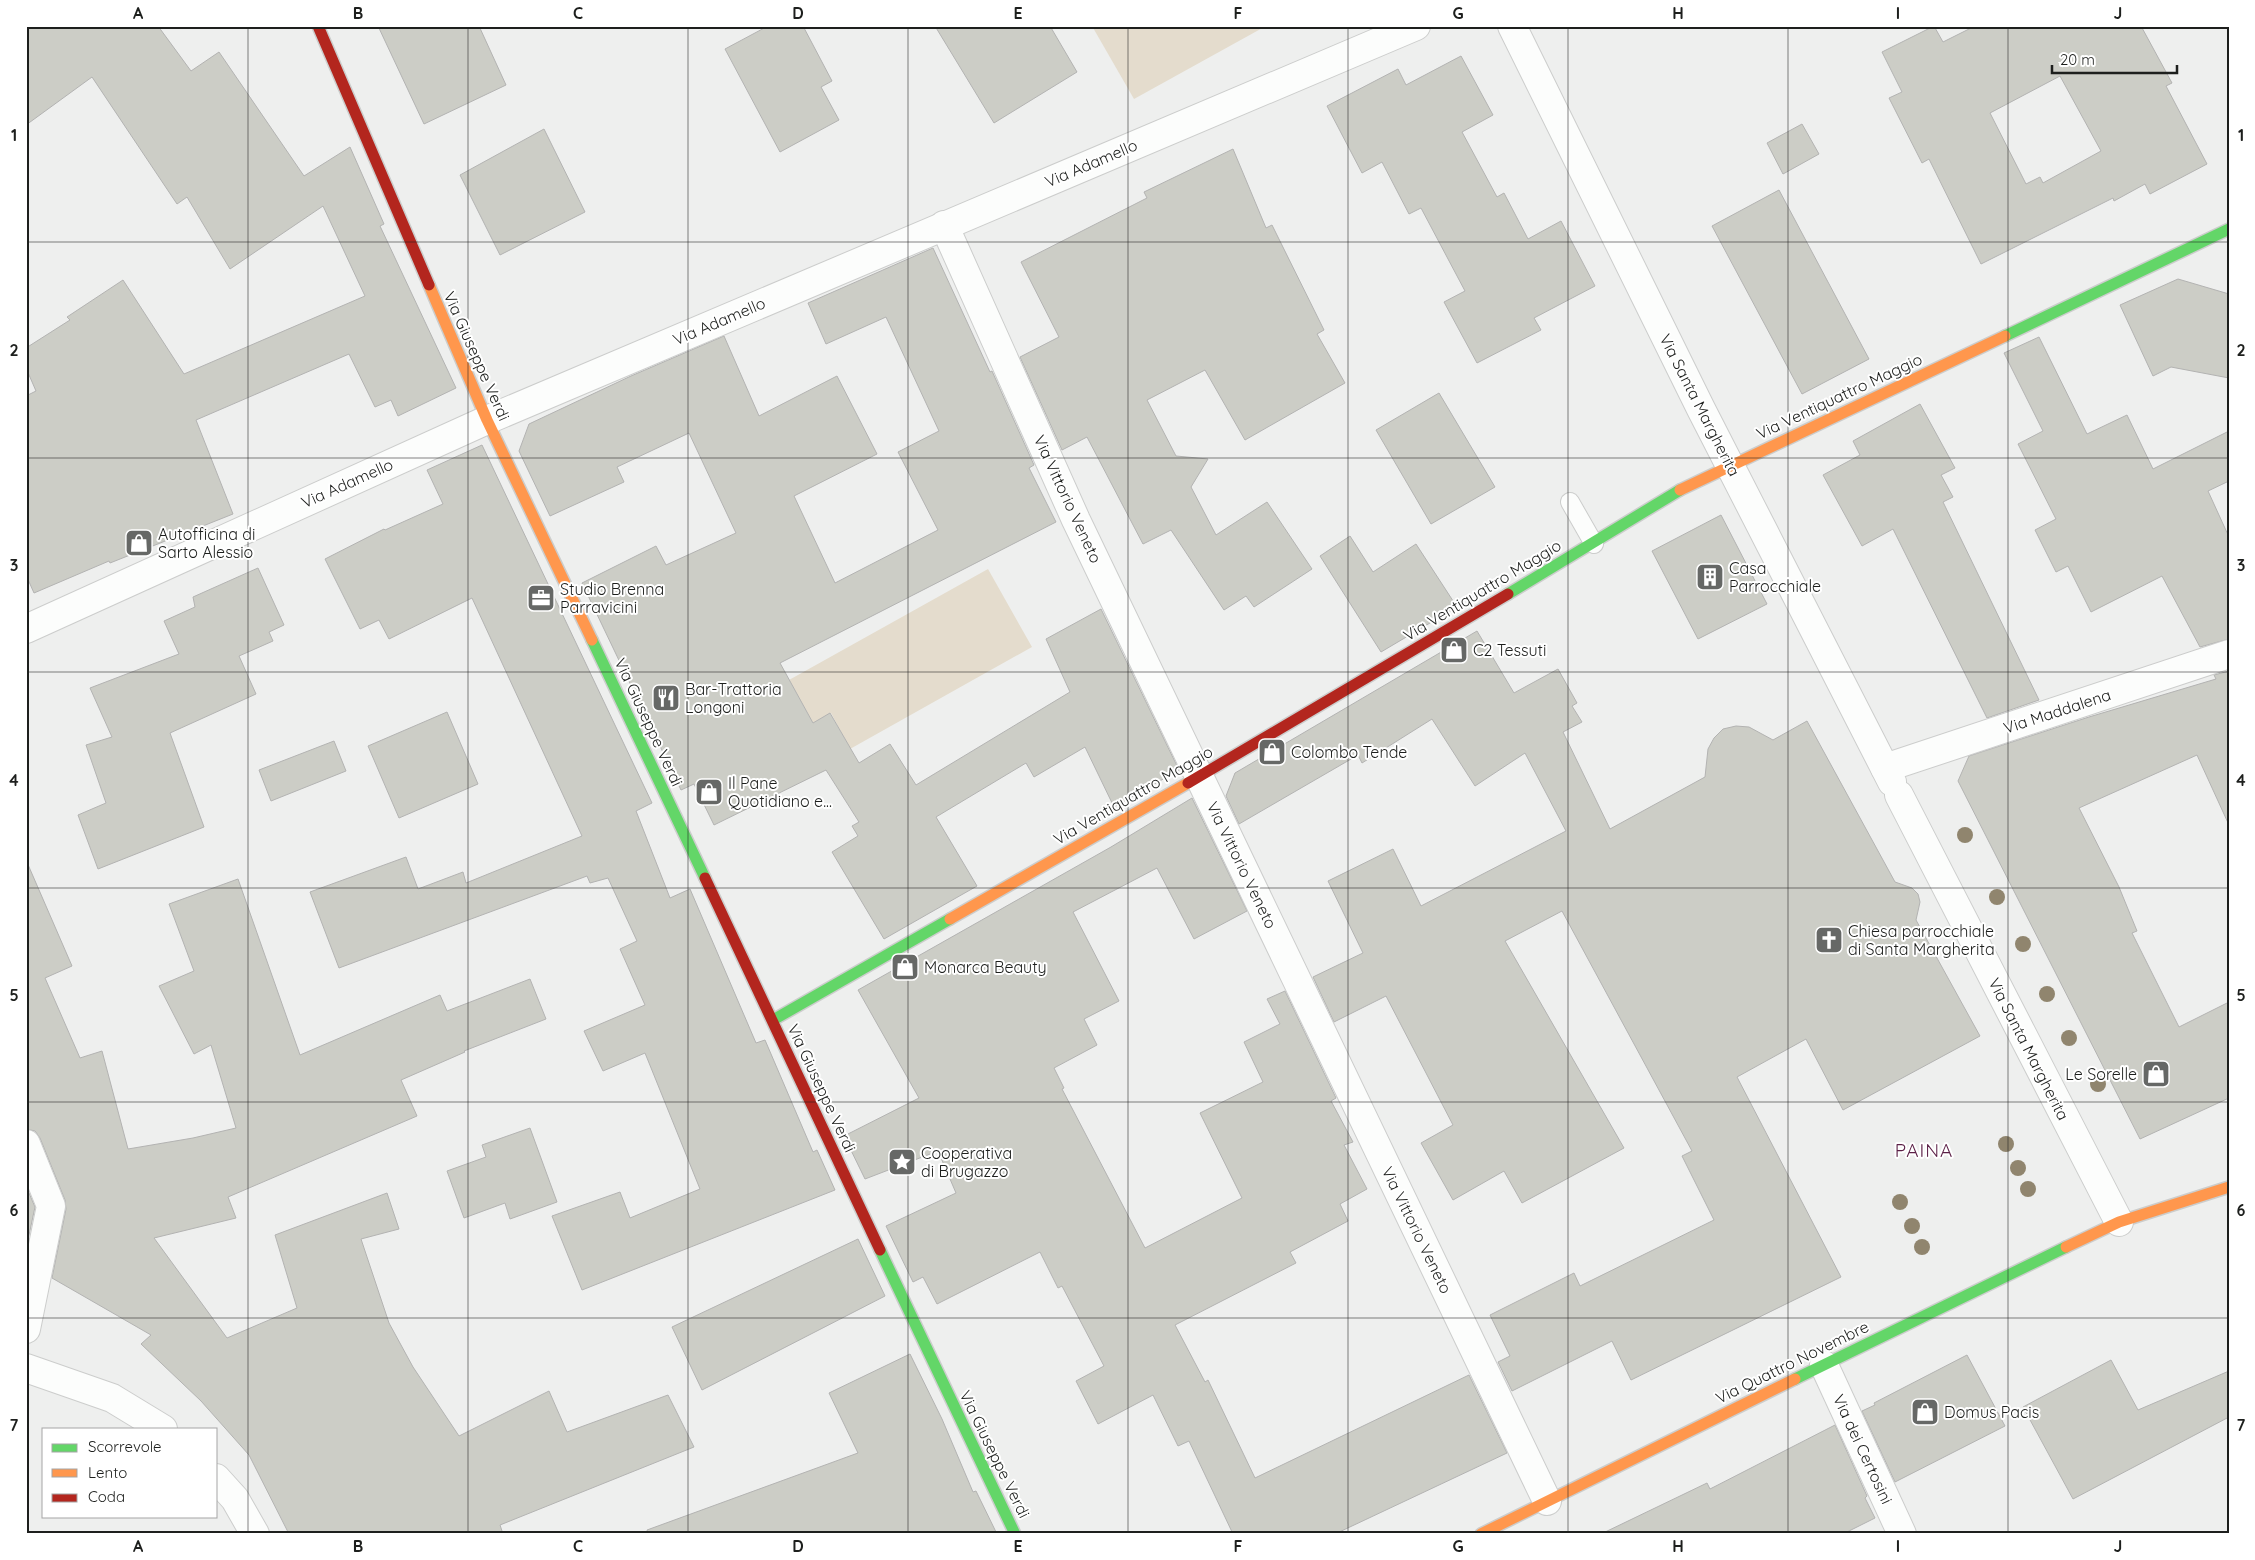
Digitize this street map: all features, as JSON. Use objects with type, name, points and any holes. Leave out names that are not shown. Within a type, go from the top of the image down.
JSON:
[{"type":"street","name":"Via Giuseppe Verdi","points":[[318,26],[487,420],[773,1020],[978,1460],[1015,1534]]},
{"type":"street","name":"Via Adamello","points":[[26,629],[487,420],[1416,26]]},
{"type":"street","name":"Via Santa Margherita","points":[[1512,26],[1701,409],[2119,1222]]},
{"type":"street","name":"Via Vittorio Veneto","points":[[944,225],[1076,520],[1547,1501]]},
{"type":"street","name":"Via Ventiquattro Maggio","points":[[773,1020],[1199,776],[1594,544],[1676,492],[2229,229]]},
{"type":"street","name":"Via Maddalena","points":[[1892,782],[2229,654]]},
{"type":"street","points":[[26,1144],[51,1206],[26,1329]]},
{"type":"street","name":"Via Quattro Novembre","points":[[1481,1534],[2119,1222],[2229,1188]]},
{"type":"street","name":"Via dei Certosini","points":[[1824,1365],[1902,1534]]},
{"type":"street","points":[[26,1368],[112,1398],[161,1428]]},
{"type":"street","points":[[218,1480],[235,1499],[255,1534]]},
{"type":"lane","points":[[1570,502],[1594,544]]},
{"type":"shaded area","points":[[1092,26],[1266,26],[1134,99]]},
{"type":"shaded area","points":[[988,569],[1032,647],[850,749],[831,713],[813,723],[789,680]]},
{"type":"building","points":[[26,26],[158,26],[191,71],[219,52],[304,176],[350,147],[384,224],[380,226],[456,388],[398,416],[391,400],[375,407],[349,354],[196,420],[233,514],[110,563],[109,561],[34,593],[26,575],[26,396],[36,391],[26,368],[26,348],[70,320],[67,317],[123,280],[184,374],[365,296],[323,206],[230,269],[187,197],[177,204],[92,77],[26,125]]},
{"type":"building","points":[[378,26],[479,26],[506,85],[424,124]]},
{"type":"building","points":[[768,26],[803,26],[832,81],[821,87],[839,120],[780,152],[725,49]]},
{"type":"building","points":[[935,26],[1050,26],[1077,72],[994,123]]},
{"type":"building","points":[[1934,26],[1943,42],[1975,26],[2141,26],[2172,83],[2166,86],[2207,164],[2150,194],[2145,184],[2114,201],[2113,198],[1981,264],[1929,159],[1922,163],[1889,98],[1902,92],[1882,52]],"holes":[[[2060,76],[2101,151],[2043,183],[2040,177],[2026,184],[1990,113]]]},
{"type":"building","points":[[1461,56],[1493,115],[1462,132],[1497,197],[1504,193],[1528,239],[1561,221],[1595,286],[1534,318],[1541,330],[1477,363],[1444,302],[1465,291],[1421,208],[1409,214],[1382,162],[1362,173],[1327,106],[1398,69],[1406,85]]},
{"type":"building","points":[[1802,124],[1819,154],[1783,174],[1767,143]]},
{"type":"building","points":[[544,129],[585,212],[500,255],[460,175]]},
{"type":"building","points":[[1233,149],[1266,228],[1272,225],[1324,330],[1317,334],[1345,383],[1245,440],[1205,370],[1147,400],[1176,456],[1208,459],[1191,487],[1216,535],[1267,502],[1312,569],[1254,607],[1246,596],[1224,610],[1171,530],[1143,544],[1087,437],[1062,450],[1020,357],[1059,337],[1021,262],[1147,198],[1144,192]]},
{"type":"building","points":[[1779,190],[1869,359],[1802,394],[1712,226]]},
{"type":"building","points":[[933,248],[990,372],[992,371],[1034,465],[1029,468],[1056,522],[780,663],[813,723],[830,713],[859,763],[890,744],[916,785],[1070,692],[1046,639],[1101,609],[1179,770],[1114,807],[1085,747],[1034,777],[1026,763],[936,817],[977,886],[884,939],[832,852],[858,836],[852,826],[859,822],[826,770],[714,825],[694,784],[681,790],[582,583],[656,546],[666,565],[736,533],[689,433],[617,467],[624,482],[550,516],[519,451],[529,424],[631,376],[724,336],[759,416],[837,376],[877,454],[794,496],[835,583],[938,530],[898,452],[939,431],[886,317],[826,344],[808,303]]},
{"type":"building","points":[[2178,279],[2229,294],[2229,378],[2171,367],[2153,376],[2120,305]]},
{"type":"building","points":[[2039,337],[2087,434],[2127,415],[2153,469],[2229,431],[2229,481],[2208,491],[2229,537],[2229,639],[2200,647],[2162,576],[2091,612],[2068,566],[2056,572],[2035,530],[2056,519],[2018,444],[2043,431],[2004,353]]},
{"type":"building","points":[[1439,393],[1495,487],[1431,524],[1376,430]]},
{"type":"building","points":[[1920,404],[1955,468],[1941,475],[1953,497],[1943,502],[2039,700],[1987,718],[1893,529],[1862,546],[1823,475],[1860,455],[1853,441]]},
{"type":"building","points":[[482,445],[652,803],[636,811],[670,898],[690,889],[756,1043],[765,1040],[813,1152],[817,1150],[835,1190],[582,1290],[552,1216],[620,1192],[630,1218],[700,1189],[645,1053],[603,1071],[584,1031],[645,1005],[620,949],[637,941],[608,878],[590,883],[587,876],[339,968],[310,892],[406,857],[418,889],[463,872],[466,883],[582,836],[472,598],[389,639],[379,620],[360,629],[325,559],[384,529],[443,504],[427,470]]},
{"type":"building","name":"Casa Parrocchiale","points":[[1721,515],[1767,604],[1698,639],[1652,551]]},
{"type":"building","points":[[1350,536],[1373,572],[1416,544],[1457,607],[1381,652],[1320,556]]},
{"type":"building","points":[[258,568],[284,625],[269,632],[273,641],[239,656],[256,694],[170,733],[204,827],[98,869],[78,815],[106,803],[86,745],[112,737],[90,688],[179,654],[164,621],[195,607],[193,597]]},
{"type":"building","points":[[1477,631],[1514,693],[1558,669],[1577,703],[1572,706],[1582,722],[1563,732],[1610,829],[1705,777],[1708,749],[1714,738],[1723,729],[1736,726],[1749,727],[1773,740],[1807,721],[1895,882],[1912,888],[1918,894],[1920,902],[1916,920],[1980,1036],[1843,1110],[1806,1039],[1737,1077],[1841,1277],[1631,1380],[1612,1341],[1512,1391],[1498,1362],[1510,1356],[1490,1315],[1574,1273],[1580,1286],[1714,1220],[1682,1156],[1692,1151],[1562,911],[1505,941],[1624,1148],[1522,1203],[1504,1171],[1453,1200],[1421,1143],[1453,1125],[1386,996],[1334,1022],[1313,977],[1363,953],[1328,881],[1393,849],[1421,906],[1566,831],[1525,753],[1475,786],[1432,719],[1362,763],[1358,755],[1239,824],[1226,796],[1235,773]]},
{"type":"building","points":[[2229,671],[2229,825],[2197,755],[2079,808],[2119,887],[2137,931],[2132,933],[2179,1027],[2229,1002],[2229,1098],[2140,1139],[1958,781],[1969,756],[2089,717],[2216,679],[2214,675]]},
{"type":"building","points":[[447,712],[478,784],[399,818],[368,746]]},
{"type":"building","points":[[334,741],[346,771],[271,801],[259,770]]},
{"type":"building","points":[[1192,798],[1247,911],[1194,939],[1157,868],[1073,912],[1119,1001],[1084,1019],[1097,1045],[1054,1068],[1064,1088],[1062,1089],[1145,1248],[1242,1198],[1200,1113],[1263,1082],[1244,1042],[1280,1024],[1267,999],[1285,991],[1336,1098],[1331,1101],[1353,1142],[1344,1145],[1367,1189],[1340,1204],[1348,1221],[1290,1252],[1296,1263],[1175,1325],[1205,1382],[1208,1380],[1255,1478],[1469,1375],[1507,1453],[1335,1534],[1233,1534],[1189,1441],[1178,1446],[1153,1395],[1098,1424],[1076,1381],[1104,1366],[1062,1286],[1058,1288],[1040,1252],[937,1304],[923,1277],[913,1282],[886,1226],[956,1193],[938,1151],[865,1179],[844,1136],[919,1098],[858,990],[1111,847]]},
{"type":"building","points":[[26,860],[72,966],[45,978],[80,1058],[102,1051],[128,1149],[193,1138],[236,1128],[211,1045],[194,1054],[159,986],[194,971],[169,904],[238,879],[300,1055],[440,995],[447,1011],[530,979],[546,1019],[464,1051],[401,1080],[417,1116],[228,1197],[236,1218],[154,1238],[227,1338],[297,1308],[275,1235],[387,1193],[399,1229],[361,1239],[389,1323],[413,1367],[459,1436],[549,1391],[567,1432],[668,1395],[694,1447],[500,1525],[503,1534],[289,1534],[249,1455],[201,1401],[141,1344],[151,1335],[52,1278],[66,1209],[65,1200],[40,1138],[35,1131],[26,1129]]},
{"type":"building","points":[[530,1128],[557,1202],[510,1219],[505,1203],[464,1218],[447,1171],[486,1157],[482,1145]]},
{"type":"building","points":[[26,1186],[35,1207],[26,1249]]},
{"type":"building","points":[[858,1239],[885,1296],[702,1390],[672,1327]]},
{"type":"building","points":[[910,1354],[942,1419],[973,1492],[976,1491],[997,1534],[648,1534],[647,1530],[858,1453],[829,1393]]},
{"type":"building","points":[[1967,1355],[2005,1426],[1895,1482],[1862,1411]]},
{"type":"building","points":[[2111,1360],[2138,1410],[2229,1371],[2229,1417],[2073,1499],[2023,1407]]},
{"type":"building","points":[[1835,1425],[1875,1518],[1843,1534],[1601,1534],[1707,1483],[1710,1489]]},
{"type":"traffic: fast","points":[[2005,336],[2229,229]]},
{"type":"traffic: fast","points":[[1508,594],[1680,490]]},
{"type":"traffic: fast","points":[[592,640],[705,878]]},
{"type":"traffic: fast","points":[[773,1020],[950,919]]},
{"type":"traffic: fast","points":[[1795,1379],[2066,1247]]},
{"type":"traffic: fast","points":[[880,1250],[1015,1534]]},
{"type":"traffic: slow","points":[[429,285],[487,420],[592,640]]},
{"type":"traffic: slow","points":[[1680,490],[2005,336]]},
{"type":"traffic: slow","points":[[950,919],[1188,783]]},
{"type":"traffic: slow","points":[[2066,1247],[2119,1222],[2229,1187]]},
{"type":"traffic: slow","points":[[1481,1534],[1795,1379]]},
{"type":"traffic: jam","points":[[318,26],[429,285]]},
{"type":"traffic: jam","points":[[1188,783],[1508,594]]},
{"type":"traffic: jam","points":[[705,878],[880,1250]]},
{"type":"place","name":"Autofficina di Sarto Alessio","points":[[139,543]]},
{"type":"place","name":"Casa Parrocchiale","points":[[1710,577]]},
{"type":"place","name":"Studio Brenna Parravicini","points":[[541,598]]},
{"type":"place","name":"C2 Tessuti","points":[[1454,650]]},
{"type":"place","name":"Bar-Trattoria Longoni","points":[[666,698]]},
{"type":"place","name":"Colombo Tende","points":[[1272,752]]},
{"type":"place","name":"Il Pane Quotidiano e...","points":[[709,792]]},
{"type":"place","name":"Chiesa parrocchiale di Santa Margherita","points":[[1829,940]]},
{"type":"place","name":"Monarca Beauty","points":[[905,967]]},
{"type":"place","name":"Le Sorelle","points":[[2156,1074]]},
{"type":"place","name":"Cooperativa di Brugazzo","points":[[902,1162]]},
{"type":"place","name":"Domus Pacis","points":[[1925,1412]]},
{"type":"district","name":"PAINA","points":[[1924,1150]]}]
